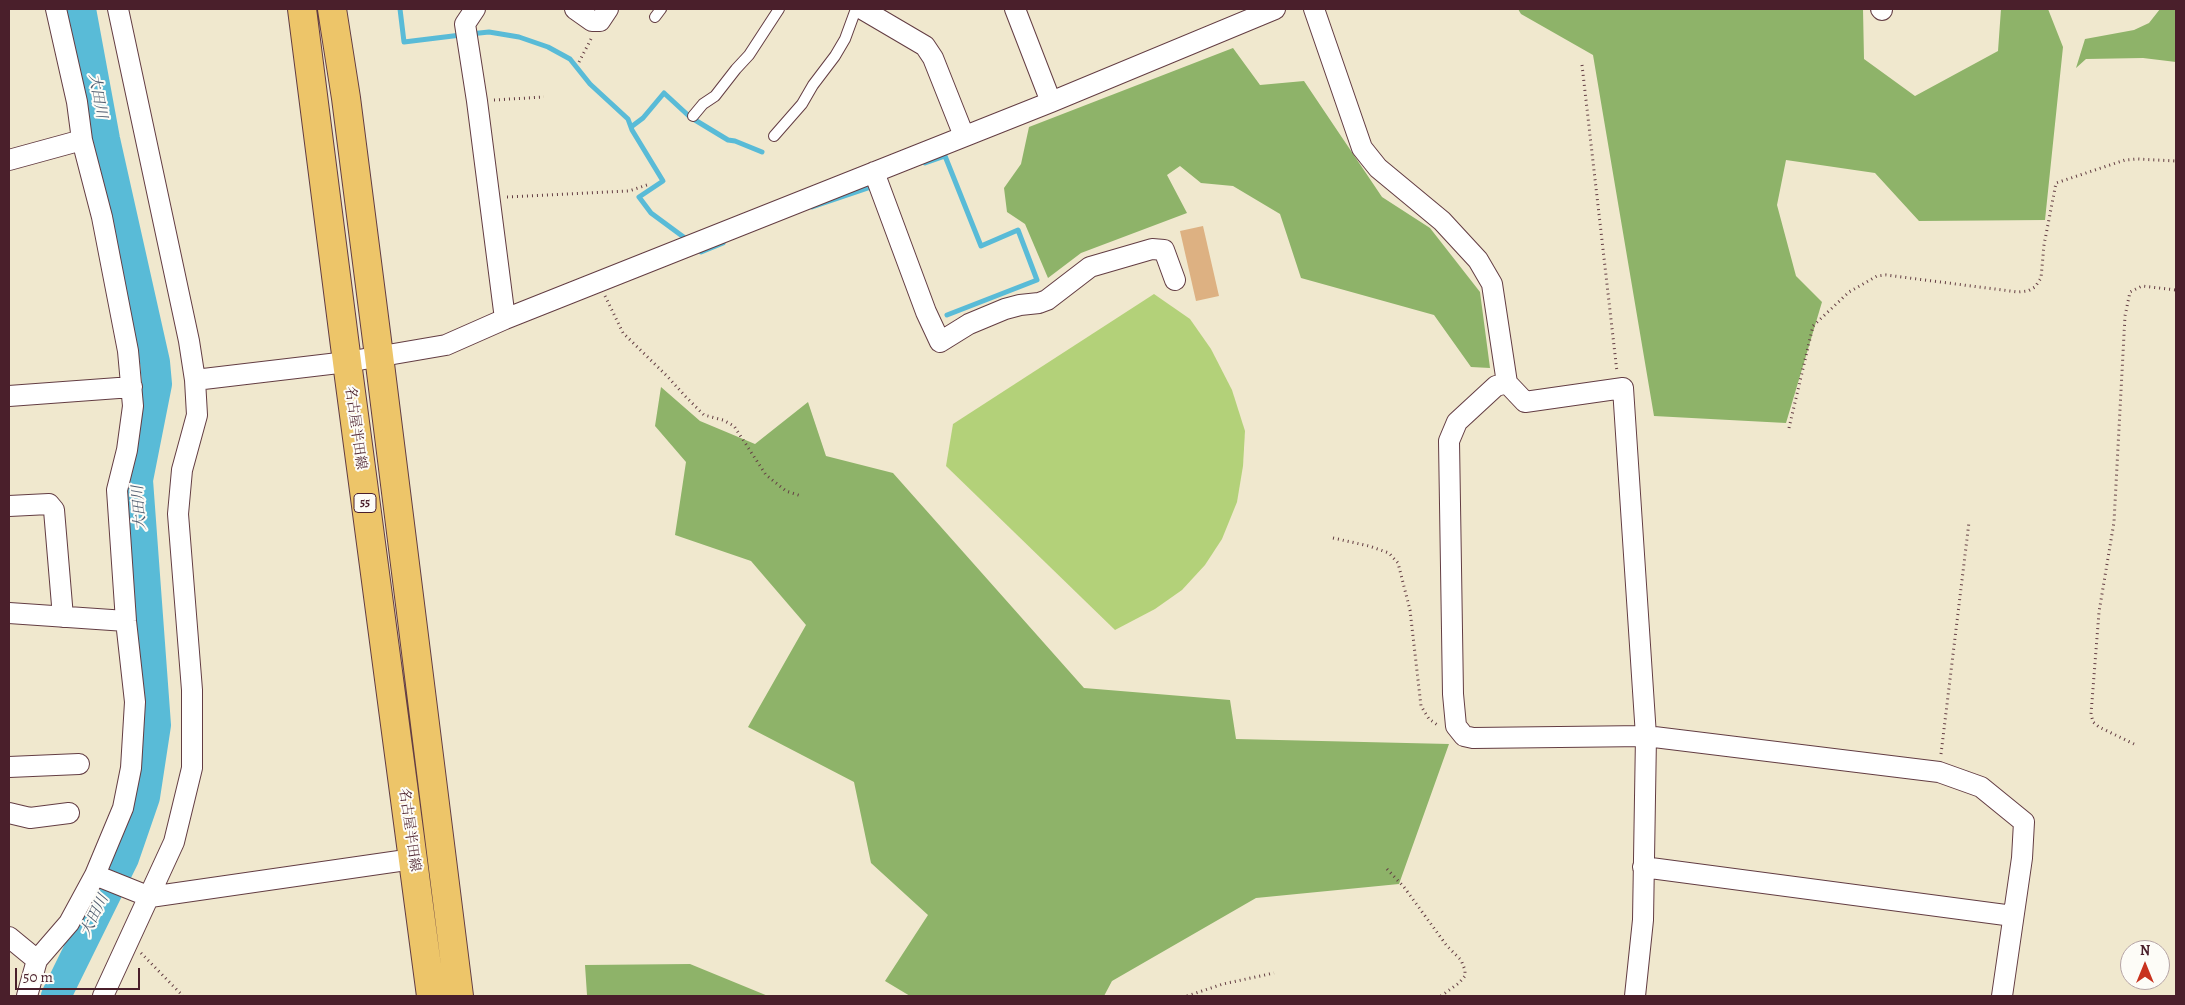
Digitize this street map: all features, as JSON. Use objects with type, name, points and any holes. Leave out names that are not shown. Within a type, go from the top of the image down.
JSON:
[{"type":"main road","name":"名古屋半田線","points":[[302,9],[431,996]]},
{"type":"main road","name":"名古屋半田線","points":[[332,9],[346,98],[459,996]]},
{"type":"street","points":[[27,996],[37,960],[69,923],[95,874],[123,808],[131,768],[135,702],[126,621],[117,490],[127,450],[133,406],[128,351],[102,217],[82,140],[77,102],[56,9]]},
{"type":"street","points":[[103,996],[174,842],[192,768],[192,690],[178,514],[182,470],[197,415],[195,380],[189,341],[118,9]]},
{"type":"street","points":[[475,9],[465,24],[505,319]]},
{"type":"street","points":[[575,9],[592,21],[603,15]]},
{"type":"street","points":[[862,9],[924,46],[933,58],[964,136]]},
{"type":"street","points":[[1016,9],[1051,102]]},
{"type":"street","points":[[195,380],[347,362],[446,345],[505,319],[1051,102],[1275,9]]},
{"type":"street","points":[[1314,9],[1362,148],[1378,168],[1442,221],[1478,260],[1492,284],[1506,383],[1525,402],[1623,388],[1646,736],[1643,920],[1635,996]]},
{"type":"street","points":[[9,160],[82,140]]},
{"type":"street","points":[[874,172],[926,312],[940,342],[969,324],[1005,309],[1020,305],[1039,304],[1090,267],[1152,249],[1164,250],[1175,280]]},
{"type":"street","points":[[1506,383],[1496,386],[1456,422],[1451,432],[1453,694],[1456,726],[1464,736],[1473,738],[1646,736],[1939,772],[1981,787],[2024,822],[2022,858],[2002,996]]},
{"type":"street","points":[[9,396],[132,387]]},
{"type":"street","points":[[9,506],[49,504],[54,510],[63,617]]},
{"type":"street","points":[[9,613],[126,621]]},
{"type":"street","points":[[9,767],[78,764]]},
{"type":"street","points":[[9,813],[30,818],[69,813]]},
{"type":"street","points":[[95,874],[150,897],[413,859]]},
{"type":"street","points":[[1643,867],[2013,916]]},
{"type":"street","points":[[9,937],[37,960]]},
{"type":"lane","points":[[694,116],[703,104],[715,96],[736,68],[749,55],[779,9]]},
{"type":"lane","points":[[774,136],[802,104],[813,85],[835,56],[845,39],[856,9]]},
{"type":"path","points":[[579,62],[603,15]]},
{"type":"path","points":[[1582,65],[1619,388]]},
{"type":"path","points":[[477,102],[544,97]]},
{"type":"path","points":[[1789,428],[1813,326],[1849,292],[1877,276],[1886,275],[2018,292],[2028,291],[2035,288],[2041,278],[2044,245],[2056,183],[2125,160],[2176,161]]},
{"type":"path","points":[[489,198],[629,191],[650,184]]},
{"type":"path","points":[[598,282],[623,333],[704,415],[724,420],[734,426],[766,475],[786,491],[801,496]]},
{"type":"path","points":[[2134,744],[2100,727],[2093,722],[2091,714],[2100,612],[2114,522],[2125,316],[2130,292],[2142,286],[2176,290]]},
{"type":"path","points":[[1939,772],[1969,522]]},
{"type":"path","points":[[1332,538],[1369,546],[1388,553],[1398,563],[1410,610],[1421,706],[1428,720],[1438,726],[1447,728],[1456,726]]},
{"type":"path","points":[[1387,869],[1404,887],[1446,946],[1461,960],[1465,976],[1459,983],[1441,996]]},
{"type":"path","points":[[126,946],[142,953],[183,996]]},
{"type":"path","points":[[1187,996],[1223,984],[1274,973]]},
{"type":"green space","points":[[1518,9],[1863,9],[1864,59],[1915,96],[1998,51],[2001,9],[2048,9],[2063,47],[2045,220],[1919,221],[1875,173],[1786,160],[1777,205],[1796,276],[1822,302],[1786,423],[1654,416],[1593,55],[1521,14]]},
{"type":"green space","points":[[2160,9],[2176,9],[2176,62],[2143,58],[2086,59],[2076,68],[2085,39],[2134,30],[2149,23]]},
{"type":"green space","points":[[1233,48],[1260,85],[1304,81],[1382,197],[1430,228],[1480,292],[1490,368],[1471,367],[1434,315],[1301,278],[1280,214],[1233,186],[1201,183],[1180,166],[1167,175],[1187,213],[1081,253],[1048,278],[1025,224],[1007,212],[1004,188],[1021,164],[1029,127]]},
{"type":"green space","points":[[1154,294],[1190,319],[1211,349],[1232,390],[1245,431],[1243,466],[1237,502],[1222,539],[1205,565],[1182,590],[1155,609],[1115,630],[946,466],[953,424]]},
{"type":"green space","points":[[661,387],[700,421],[755,444],[808,402],[826,456],[893,473],[1084,688],[1230,700],[1236,739],[1449,744],[1399,884],[1256,898],[1112,981],[1104,996],[910,996],[885,981],[928,915],[871,863],[854,782],[748,727],[806,625],[751,561],[675,535],[686,462],[655,426]]},
{"type":"green space","points":[[690,964],[768,996],[587,995],[585,965]]},
{"type":"building","points":[[1203,226],[1219,296],[1196,301],[1180,231]]},
{"type":"waterway","name":"大田川","points":[[56,996],[124,858],[145,797],[156,725],[138,480],[157,384],[155,362],[105,139],[81,9]]},
{"type":"waterway","points":[[400,9],[404,42],[461,35]]},
{"type":"waterway","points":[[470,34],[489,32],[519,37],[548,47],[570,59],[590,84],[628,119],[632,130],[663,181],[639,197],[651,213],[689,241]]},
{"type":"waterway","points":[[631,127],[643,118],[664,93],[690,117],[728,140],[762,152]]},
{"type":"waterway","points":[[925,163],[945,156],[981,246],[1018,230],[1037,280],[947,315]]},
{"type":"waterway","points":[[812,207],[871,187]]},
{"type":"waterway","points":[[697,248],[701,252],[723,243]]}]
